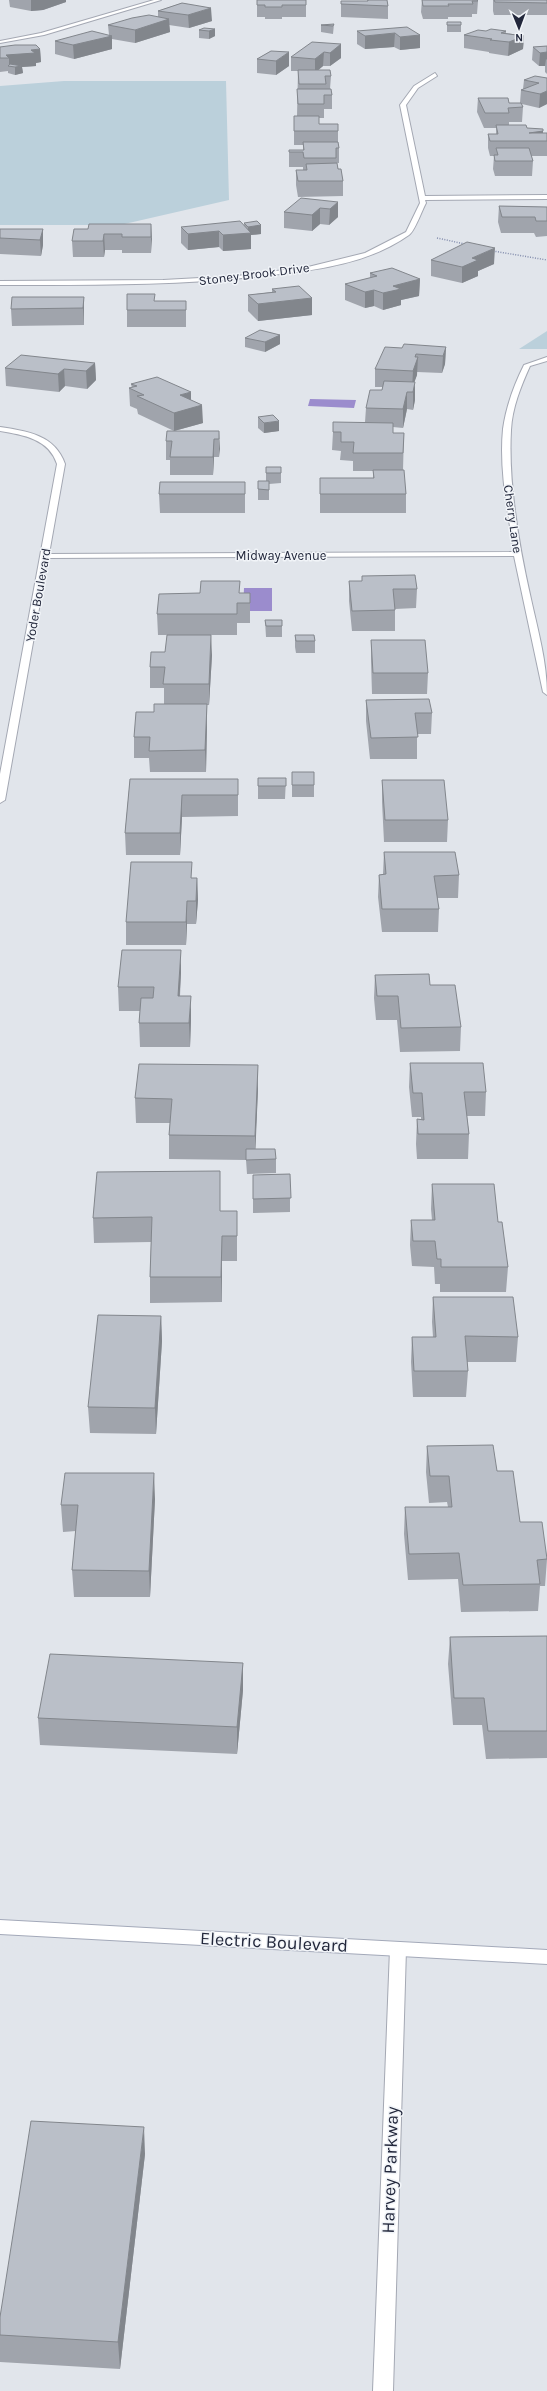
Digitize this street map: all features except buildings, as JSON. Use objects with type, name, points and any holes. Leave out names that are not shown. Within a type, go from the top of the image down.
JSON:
[{"type":"street","points":[[0,42],[28,38],[159,0]]},
{"type":"street","name":"Stoney Brook Drive","points":[[0,283],[190,282],[260,277],[322,266],[356,257],[397,240],[409,231],[422,215],[422,198],[403,105],[408,94],[418,84],[435,75]]},
{"type":"street","points":[[422,198],[547,197]]},
{"type":"street","name":"Cherry Lane","points":[[546,360],[527,364],[516,389],[507,429],[508,481],[518,554],[547,692]]},
{"type":"street","name":"Yoder Boulevard","points":[[0,429],[37,438],[51,445],[59,454],[61,464],[0,800]]},
{"type":"street","name":"Midway Avenue","points":[[45,556],[518,554]]},
{"type":"street","name":"Electric Boulevard","points":[[0,1927],[547,1957]]},
{"type":"street","name":"Harvey Parkway","points":[[383,2391],[398,1949]]},
{"type":"path","points":[[409,231],[470,245]]},
{"type":"path","points":[[492,250],[547,260]]},
{"type":"shaded area","points":[[64,81],[226,81],[229,200],[120,225],[0,225],[0,86]]},
{"type":"shaded area","points":[[547,331],[547,349],[519,349]]},
{"type":"shaded area","points":[[310,399],[356,400],[354,408],[308,406]]},
{"type":"shaded area","points":[[244,588],[272,588],[272,611],[243,611]]}]
